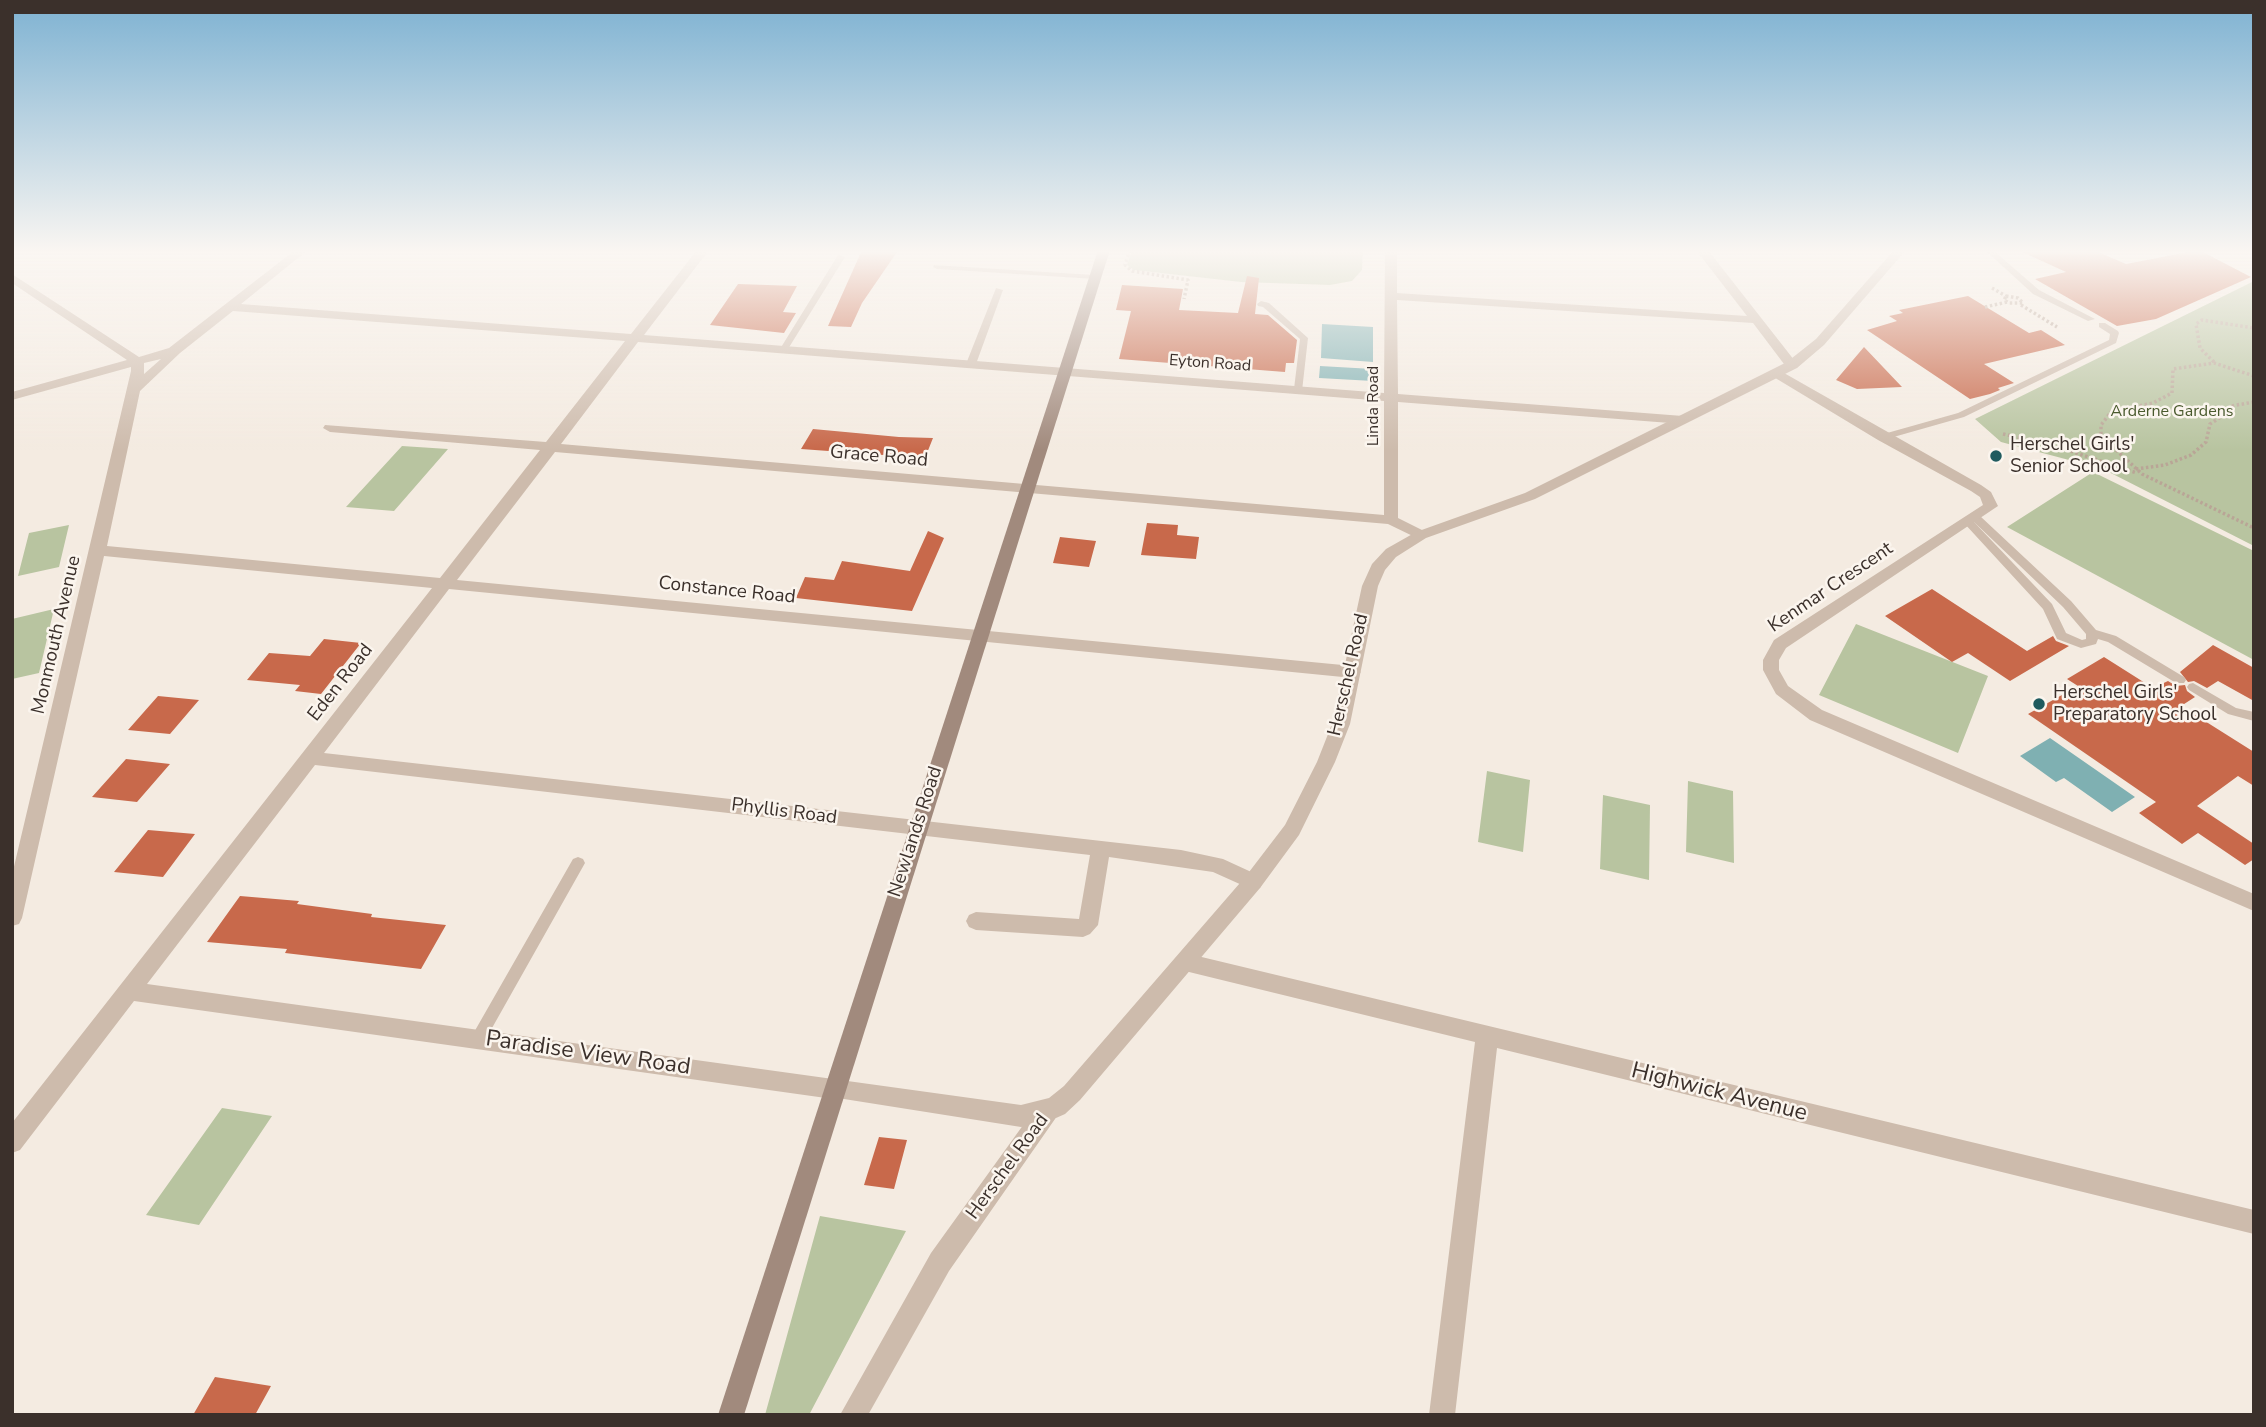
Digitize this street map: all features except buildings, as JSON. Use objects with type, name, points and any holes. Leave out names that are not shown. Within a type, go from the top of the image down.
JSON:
[{"type":"main road","name":"Newlands Road","points":[[731,1415],[833,1089],[1082,317]]},
{"type":"street","points":[[71,317],[137,361]]},
{"type":"street","points":[[132,391],[219,317]]},
{"type":"street","name":"Eyton Road","points":[[356,317],[1392,395],[1684,420]]},
{"type":"street","name":"Eden Road","points":[[12,1142],[552,449],[652,317]]},
{"type":"street","name":"Linda Road","points":[[1391,317],[1391,520]]},
{"type":"street","points":[[1706,317],[1758,320]]},
{"type":"street","points":[[1755,317],[1785,369],[1883,437],[1986,495],[1991,506],[1972,520]]},
{"type":"street","name":"Herschel Road","points":[[853,1415],[940,1262],[1047,1111],[1072,1093],[1253,883],[1292,830],[1326,762],[1340,724],[1373,577],[1391,553],[1421,535],[1530,496],[1785,369],[1820,342],[1842,317]]},
{"type":"street","points":[[12,396],[181,347]]},
{"type":"street","name":"Monmouth Avenue","points":[[12,918],[98,550],[137,361]]},
{"type":"street","name":"Grace Road","points":[[330,428],[1391,520],[1421,535]]},
{"type":"street","name":"Kenmar Crescent","points":[[1972,520],[1780,644],[1771,660],[1771,670],[1782,690],[1816,715],[2254,903]]},
{"type":"street","name":"Constance Road","points":[[98,550],[1353,672]]},
{"type":"street","name":"Phyllis Road","points":[[311,758],[1101,848],[1204,863],[1253,883]]},
{"type":"street","points":[[976,921],[1083,928],[1088,925],[1101,848]]},
{"type":"street","name":"Highwick Avenue","points":[[1185,962],[2254,1222]]},
{"type":"street","name":"Paradise View Road","points":[[128,991],[1020,1115],[1047,1111]]},
{"type":"street","points":[[1441,1415],[1488,1036]]},
{"type":"lane","points":[[784,349],[804,317]]},
{"type":"lane","points":[[971,364],[989,317]]},
{"type":"lane","points":[[1279,317],[1304,338],[1299,389]]},
{"type":"lane","points":[[2086,317],[2091,319]]},
{"type":"lane","points":[[1883,437],[1961,415],[2113,341],[2115,334],[2102,325]]},
{"type":"lane","points":[[1972,520],[2058,595],[2092,633],[2112,639],[2180,680]]},
{"type":"lane","points":[[1972,520],[2048,607],[2061,636],[2074,643],[2088,643],[2094,637],[2092,633]]},
{"type":"lane","points":[[2193,687],[2232,710],[2254,717]]},
{"type":"lane","points":[[478,1039],[578,863]]},
{"type":"path","points":[[2039,317],[2057,327]]},
{"type":"path","points":[[2214,363],[2200,348],[2196,324],[2202,320],[2254,327]]},
{"type":"path","points":[[2142,474],[2101,436],[2101,425],[2111,412],[2153,403],[2172,393],[2173,369],[2214,363],[2254,376]]},
{"type":"path","points":[[2135,469],[2165,465],[2191,455],[2206,442],[2210,424],[2229,412],[2231,406],[2254,402]]},
{"type":"path","points":[[2003,434],[2049,444],[2142,474],[2254,528]]},
{"type":"green space","name":"Arderne Gardens","points":[[2182,317],[2254,317],[2254,546],[2103,469],[2001,442],[1975,419]]},
{"type":"green space","points":[[402,446],[448,449],[394,511],[346,507]]},
{"type":"green space","points":[[2093,472],[2254,551],[2254,660],[2007,527]]},
{"type":"green space","points":[[69,525],[59,567],[18,576],[29,533]]},
{"type":"green space","points":[[54,609],[39,673],[12,679],[12,619]]},
{"type":"green space","points":[[1856,624],[1988,676],[1958,753],[1819,695]]},
{"type":"green space","points":[[1487,771],[1530,780],[1523,852],[1478,842]]},
{"type":"green space","points":[[1688,781],[1733,791],[1734,863],[1686,852]]},
{"type":"green space","points":[[1603,795],[1650,805],[1649,880],[1600,869]]},
{"type":"green space","points":[[222,1108],[272,1116],[199,1225],[146,1215]]},
{"type":"green space","points":[[820,1216],[906,1231],[809,1415],[765,1415]]},
{"type":"water","points":[[1322,324],[1373,327],[1373,362],[1321,358]]},
{"type":"water","points":[[1320,366],[1373,369],[1373,381],[1319,378]]},
{"type":"water","points":[[2050,738],[2135,797],[2112,812],[2064,778],[2056,782],[2020,756]]},
{"type":"place","name":"Herschel Girls' Senior School","points":[[1996,456]]},
{"type":"place","name":"Herschel Girls' Preparatory School","points":[[2039,704]]}]
